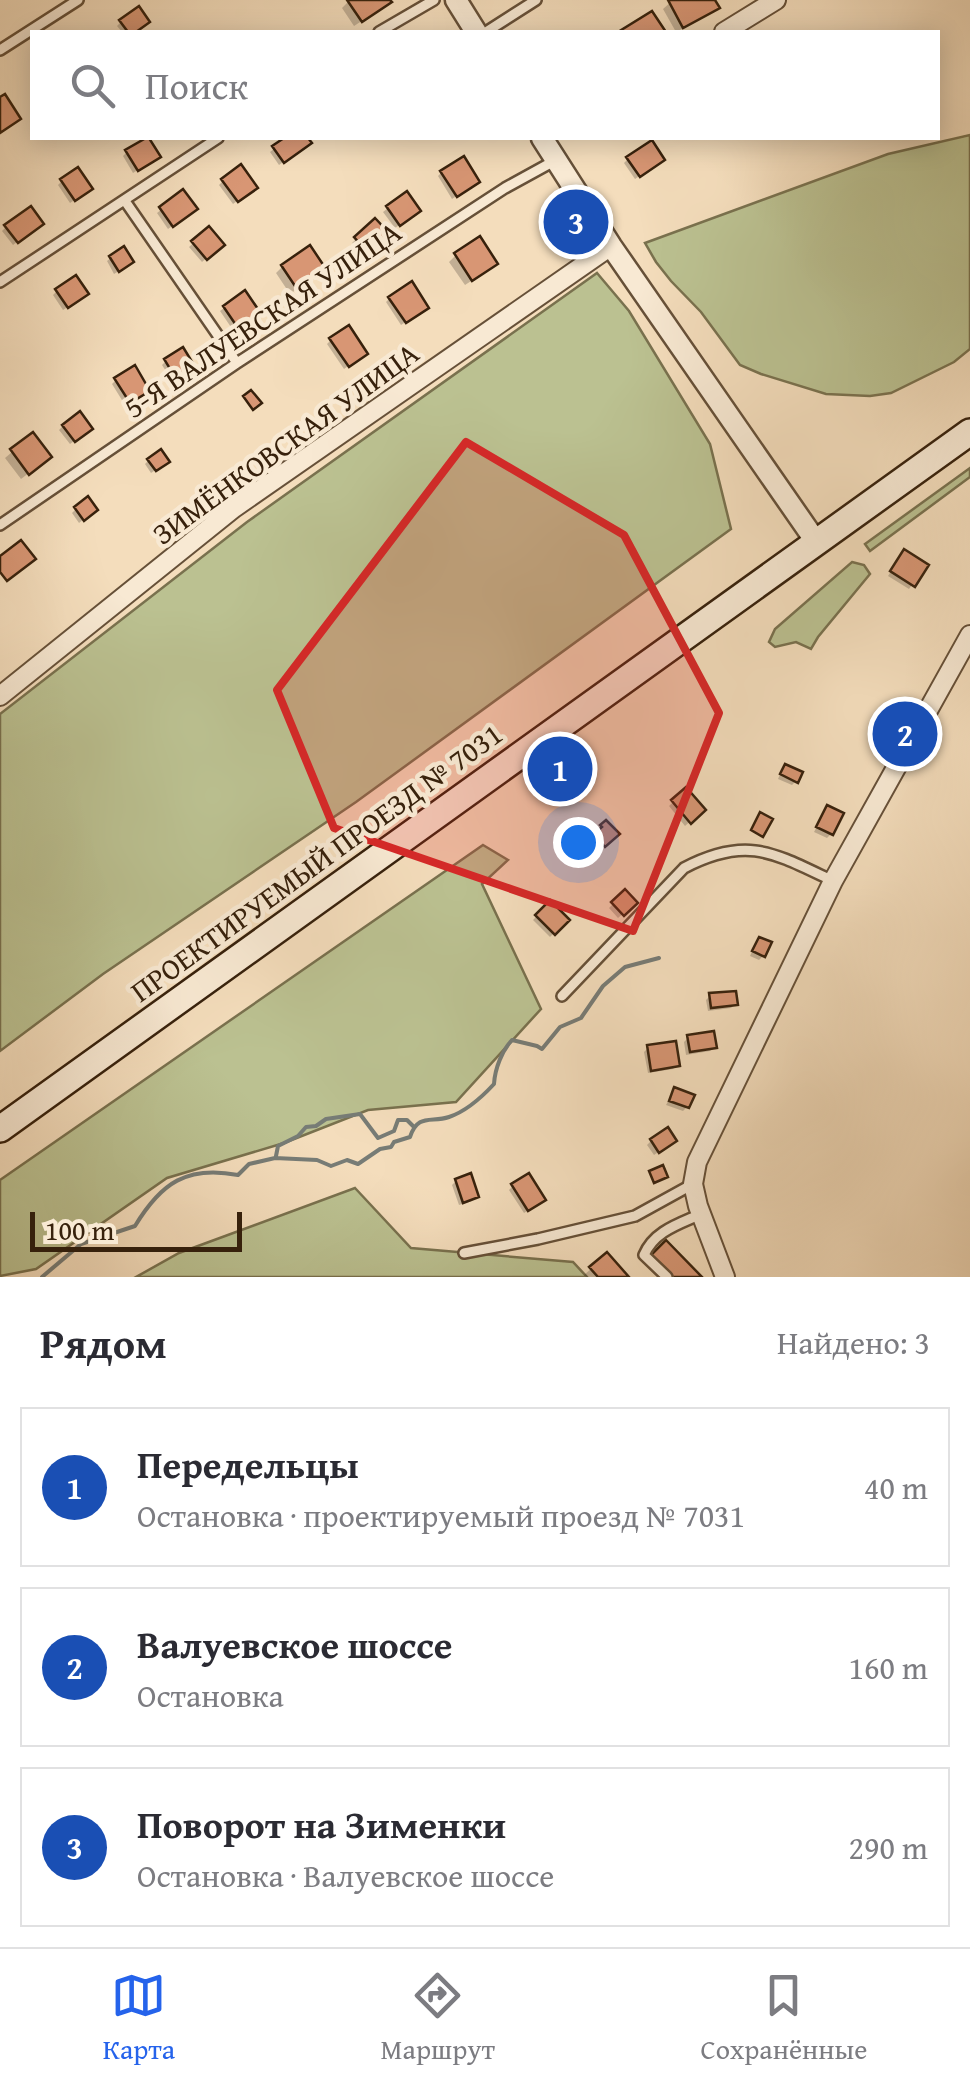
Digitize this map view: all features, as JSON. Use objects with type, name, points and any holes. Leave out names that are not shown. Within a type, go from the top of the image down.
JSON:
[{"type":"main road","name":"ПРОЕКТИРУЕМЫЙ ПРОЕЗД № 7031","points":[[0,1129],[970,432]]},
{"type":"street","points":[[456,0],[475,30]]},
{"type":"street","points":[[727,30],[776,0]]},
{"type":"street","points":[[552,146],[577,195],[816,543]]},
{"type":"street","name":"ЗИМЁНКОВСКАЯ УЛИЦА","points":[[0,696],[234,508],[611,246]]},
{"type":"street","points":[[725,1277],[693,1184],[697,1162],[834,880],[970,636]]},
{"type":"lane","points":[[31,30],[78,0]]},
{"type":"lane","points":[[382,30],[434,0]]},
{"type":"lane","points":[[489,30],[536,0]]},
{"type":"lane","points":[[0,50],[30,31]]},
{"type":"lane","points":[[0,282],[215,140]]},
{"type":"lane","name":"5-Я ВАЛУЕВСКАЯ УЛИЦА","points":[[0,525],[505,188],[552,146]]},
{"type":"lane","points":[[124,201],[238,363]]},
{"type":"lane","points":[[562,996],[684,868],[706,856],[729,850],[768,852],[834,880]]},
{"type":"lane","points":[[464,1253],[635,1216],[693,1184]]},
{"type":"lane","points":[[667,1277],[644,1254],[648,1244],[666,1229],[701,1214]]},
{"type":"highlighted area","points":[[466,442],[624,535],[719,713],[633,931],[334,828],[277,690]]},
{"type":"green space","points":[[970,135],[970,349],[954,362],[891,393],[826,394],[740,365],[645,243],[888,154]]},
{"type":"green space","points":[[597,273],[629,311],[710,444],[731,529],[356,802],[103,974],[0,1051],[0,714],[247,522]]},
{"type":"green space","points":[[970,468],[970,477],[870,551],[865,544]]},
{"type":"green space","points":[[852,562],[864,565],[870,574],[811,649],[796,642],[775,647],[769,642],[775,629]]},
{"type":"green space","points":[[483,845],[508,860],[482,884],[541,1009],[456,1102],[368,1110],[284,1143],[167,1178],[36,1269],[0,1276],[0,1180]]},
{"type":"green space","points":[[355,1188],[411,1248],[573,1262],[587,1277],[136,1277],[179,1253]]},
{"type":"building","points":[[347,0],[390,0],[392,2],[362,22]]},
{"type":"building","points":[[668,0],[715,0],[720,8],[683,28]]},
{"type":"building","points":[[139,6],[150,22],[139,30],[126,30],[119,20]]},
{"type":"building","points":[[652,11],[665,30],[621,30]]},
{"type":"building","points":[[5,94],[21,119],[0,133],[0,97]]},
{"type":"building","points":[[150,140],[161,157],[138,171],[125,150]]},
{"type":"building","points":[[281,140],[312,143],[284,163],[272,146]]},
{"type":"building","points":[[652,140],[665,160],[640,177],[626,157]]},
{"type":"building","points":[[464,156],[480,182],[457,197],[440,171]]},
{"type":"building","points":[[241,164],[258,188],[238,202],[221,179]]},
{"type":"building","points":[[78,167],[93,189],[75,201],[60,179]]},
{"type":"building","points":[[183,189],[198,209],[173,227],[159,207]]},
{"type":"building","points":[[407,191],[421,211],[400,226],[386,206]]},
{"type":"building","points":[[31,206],[44,224],[18,243],[4,225]]},
{"type":"building","points":[[375,218],[390,234],[369,254],[354,237]]},
{"type":"building","points":[[209,226],[225,245],[207,260],[191,241]]},
{"type":"building","points":[[480,236],[498,264],[472,281],[454,253]]},
{"type":"building","points":[[310,245],[326,269],[297,289],[281,265]]},
{"type":"building","points":[[124,246],[134,262],[119,272],[109,256]]},
{"type":"building","points":[[76,275],[89,294],[68,308],[55,289]]},
{"type":"building","points":[[412,281],[429,308],[406,323],[388,297]]},
{"type":"building","points":[[245,290],[262,315],[240,331],[223,306]]},
{"type":"building","points":[[349,325],[368,354],[349,367],[329,338]]},
{"type":"building","points":[[183,347],[194,365],[175,377],[164,359]]},
{"type":"building","points":[[135,365],[150,391],[130,403],[114,378]]},
{"type":"building","points":[[251,390],[262,403],[253,410],[243,396]]},
{"type":"building","points":[[80,411],[93,429],[75,442],[62,425]]},
{"type":"building","points":[[33,432],[52,457],[29,475],[10,449]]},
{"type":"building","points":[[161,449],[170,462],[156,471],[147,459]]},
{"type":"building","points":[[88,496],[98,510],[84,521],[74,507]]},
{"type":"building","points":[[21,540],[36,559],[7,581],[0,572],[0,556]]},
{"type":"building","points":[[904,549],[929,565],[915,587],[890,571]]},
{"type":"building","points":[[785,764],[803,772],[798,783],[780,774]]},
{"type":"building","points":[[686,787],[706,810],[691,824],[671,800]]},
{"type":"building","points":[[827,805],[844,813],[833,835],[816,827]]},
{"type":"building","points":[[760,812],[773,819],[763,837],[751,830]]},
{"type":"building","points":[[606,820],[620,834],[605,847],[594,834]]},
{"type":"building","points":[[625,889],[638,903],[624,916],[611,902]]},
{"type":"building","points":[[550,900],[570,920],[555,935],[535,915]]},
{"type":"building","points":[[759,937],[772,942],[765,957],[752,951]]},
{"type":"building","points":[[736,991],[738,1005],[711,1008],[709,993]]},
{"type":"building","points":[[714,1031],[717,1048],[690,1052],[687,1035]]},
{"type":"building","points":[[676,1041],[680,1066],[651,1071],[647,1045]]},
{"type":"building","points":[[674,1087],[695,1095],[689,1108],[669,1101]]},
{"type":"building","points":[[668,1127],[677,1141],[659,1153],[650,1139]]},
{"type":"building","points":[[663,1165],[668,1177],[654,1183],[649,1171]]},
{"type":"building","points":[[471,1173],[479,1197],[463,1203],[455,1179]]},
{"type":"building","points":[[529,1173],[546,1200],[528,1211],[511,1184]]},
{"type":"building","points":[[666,1240],[702,1277],[672,1277],[650,1256]]},
{"type":"building","points":[[607,1252],[629,1277],[598,1277],[589,1267]]},
{"type":"waterway","points":[[42,1277],[81,1244],[135,1226],[155,1198],[190,1175],[238,1175],[249,1164],[275,1158],[317,1160],[331,1166],[347,1160],[358,1164],[380,1149],[410,1137],[421,1122],[462,1111],[494,1084],[500,1060],[512,1040],[542,1049],[560,1027],[581,1018],[603,986],[625,967],[659,958]]},
{"type":"waterway","points":[[276,1156],[278,1146],[326,1119],[360,1114],[378,1138],[394,1131],[398,1120],[407,1120],[414,1127]]},
{"type":"place","name":"Поворот на Зименки","points":[[576,222]]},
{"type":"place","name":"Валуевское шоссе","points":[[905,734]]},
{"type":"place","name":"Передельцы","points":[[560,769]]}]
